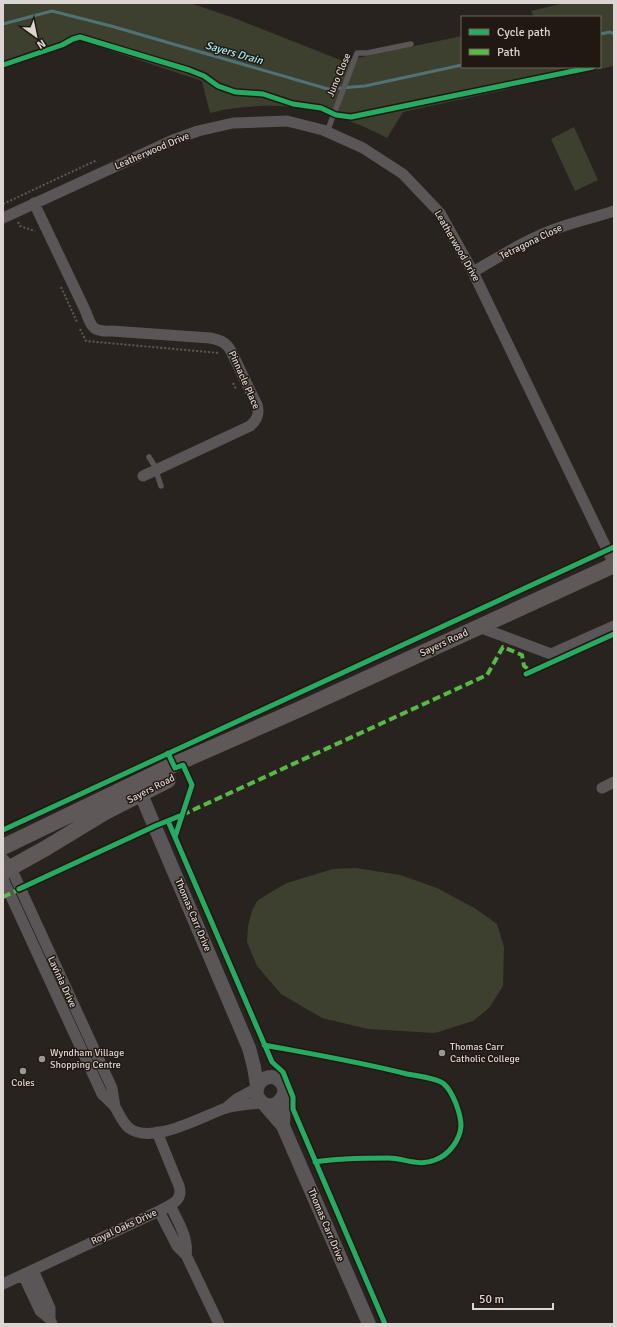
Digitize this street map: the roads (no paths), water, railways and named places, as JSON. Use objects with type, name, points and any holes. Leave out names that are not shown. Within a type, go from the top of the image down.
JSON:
[{"type":"main road","name":"Sayers Road","points":[[3,847],[138,788],[197,766],[300,709],[614,565]]},
{"type":"main road","name":"Sayers Road","points":[[5,870],[107,811],[138,788]]},
{"type":"street","name":"Leatherwood Drive","points":[[3,218],[173,140],[198,131],[233,123],[287,121],[327,132],[363,148],[403,174],[440,213],[473,272],[614,565]]},
{"type":"street","name":"Pinnacle Place","points":[[34,203],[86,312],[100,326],[112,331],[202,338],[221,341],[227,345],[231,351],[258,408],[257,418],[250,426],[143,476]]},
{"type":"street","name":"Tetragona Close","points":[[473,272],[530,241],[560,227],[614,211]]},
{"type":"street","name":"Sayers Road","points":[[479,627],[551,654],[614,626]]},
{"type":"street","points":[[602,788],[614,782]]},
{"type":"street","name":"Thomas Carr Drive","points":[[138,788],[249,1048],[257,1087]]},
{"type":"street","name":"Lavinia Drive","points":[[5,870],[112,1088],[115,1107],[124,1123],[133,1130],[147,1133],[157,1132],[191,1122],[224,1109],[263,1103]]},
{"type":"street","name":"Thomas Carr Drive","points":[[249,1048],[274,1077]]},
{"type":"street","points":[[274,1077],[283,1085],[283,1096],[281,1100],[275,1104],[270,1105],[263,1103],[257,1096],[257,1087],[264,1079],[274,1077]]},
{"type":"street","name":"Lavinia Drive","points":[[224,1109],[238,1098],[257,1087]]},
{"type":"street","name":"Thomas Carr Drive","points":[[283,1096],[283,1126]]},
{"type":"street","name":"Thomas Carr Drive","points":[[263,1103],[283,1126],[369,1324]]},
{"type":"street","name":"Royal Oaks Drive","points":[[3,1284],[23,1276],[159,1211],[177,1200],[180,1196],[180,1190],[157,1132]]},
{"type":"street","points":[[170,1205],[184,1238],[187,1248],[186,1255]]},
{"type":"street","points":[[159,1211],[177,1246],[186,1255],[219,1324]]},
{"type":"street","points":[[33,1270],[50,1308],[51,1322]]},
{"type":"street","points":[[23,1276],[40,1310],[51,1322]]},
{"type":"lane","name":"Juno Close","points":[[327,132],[357,53],[367,53],[411,44]]},
{"type":"lane","points":[[149,457],[161,486]]},
{"type":"waterway","name":"Sayers Drain","points":[[3,24],[52,11],[111,26],[328,89],[365,86],[461,65]]},
{"type":"waterway","name":"Sayers Drain","points":[[601,34],[610,32],[614,34]]},
{"type":"place","name":"Thomas Carr Catholic College","points":[[442,1053]]},
{"type":"place","name":"Wyndham Village Shopping Centre","points":[[42,1059]]},
{"type":"place","name":"Coles","points":[[23,1071]]}]
